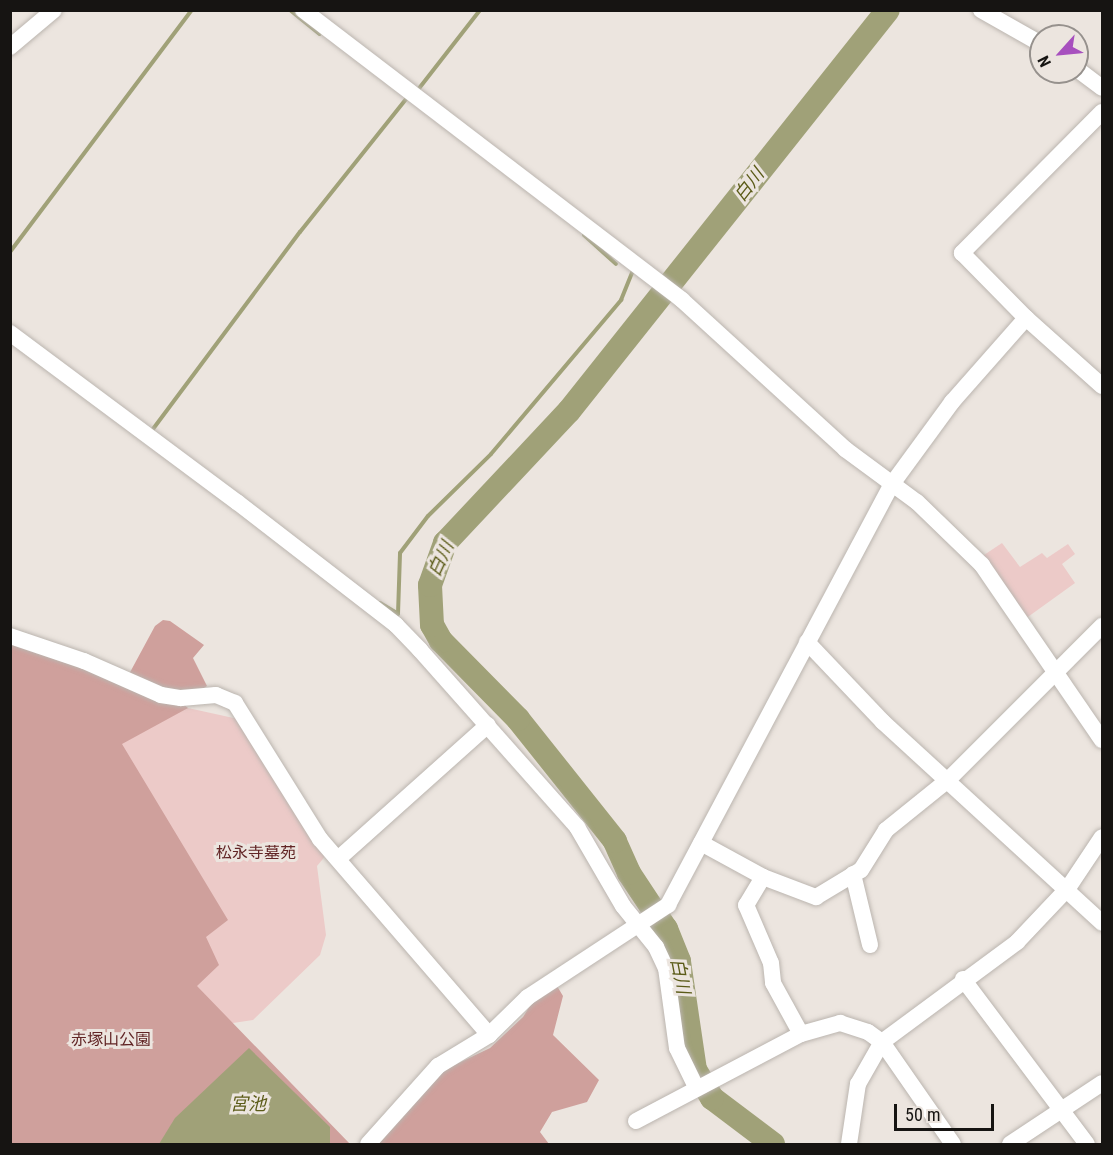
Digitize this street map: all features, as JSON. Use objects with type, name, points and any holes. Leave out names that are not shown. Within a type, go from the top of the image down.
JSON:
[{"type":"street","points":[[10,47],[54,10]]},
{"type":"street","points":[[303,10],[656,280],[845,449],[916,502],[982,565],[1102,740]]},
{"type":"street","points":[[981,10],[1029,37]]},
{"type":"street","points":[[1089,78],[1102,88]]},
{"type":"street","points":[[1102,112],[962,253],[1026,318],[1102,386]]},
{"type":"street","points":[[368,1144],[438,1066],[489,1035],[528,997],[668,905],[892,484],[952,402],[1026,318]]},
{"type":"street","points":[[10,333],[396,626],[488,726],[577,826],[656,947],[666,968],[677,1048],[696,1087]]},
{"type":"street","points":[[701,843],[763,877],[816,897],[853,874],[868,861],[886,830],[948,780],[1102,626]]},
{"type":"street","points":[[10,636],[84,661],[161,695],[181,698],[216,695],[235,703],[320,839],[489,1035]]},
{"type":"street","points":[[807,642],[883,722],[1068,888],[1102,923]]},
{"type":"street","points":[[338,859],[488,726]]},
{"type":"street","points":[[849,1144],[858,1084],[882,1042],[963,979],[1017,942],[1068,888],[1102,837]]},
{"type":"street","points":[[853,874],[870,945]]},
{"type":"street","points":[[763,877],[746,905],[771,963],[773,983],[801,1034]]},
{"type":"street","points":[[963,979],[1063,1109],[1087,1144]]},
{"type":"street","points":[[636,1121],[696,1087],[801,1034],[840,1023],[868,1032],[882,1042],[953,1144]]},
{"type":"street","points":[[1010,1144],[1102,1083]]},
{"type":"green space","points":[[1002,543],[1020,567],[1042,553],[1047,558],[1068,544],[1075,554],[1062,564],[1075,583],[1025,619],[981,557]]},
{"type":"green space","name":"赤塚山公園","points":[[163,620],[170,621],[204,645],[193,658],[207,686],[182,703],[188,708],[122,744],[228,920],[206,937],[219,965],[197,986],[350,1144],[11,1144],[11,639],[128,676],[155,626]]},
{"type":"green space","name":"赤塚山公園","points":[[11,639],[188,708],[238,719],[327,854],[317,866],[326,935],[320,955],[253,1020],[233,1023],[239,1055],[11,1144]]},
{"type":"green space","points":[[557,986],[563,996],[553,1035],[599,1080],[587,1102],[552,1112],[540,1132],[549,1144],[373,1144],[440,1072],[490,1048],[523,1017],[533,1001]]},
{"type":"water","name":"宮池","points":[[249,1048],[330,1127],[330,1144],[159,1144],[175,1118]]},
{"type":"waterway","points":[[10,252],[192,10]]},
{"type":"waterway","points":[[290,10],[320,34]]},
{"type":"waterway","points":[[417,91],[480,10]]},
{"type":"waterway","name":"白川","points":[[773,1144],[712,1098],[695,1070],[679,961],[666,929],[629,873],[615,841],[518,719],[441,641],[432,625],[430,585],[445,543],[569,411],[888,10]]},
{"type":"waterway","points":[[153,429],[300,232],[407,98]]},
{"type":"waterway","points":[[584,235],[616,264]]},
{"type":"waterway","points":[[380,603],[398,614],[400,553],[428,516],[491,454],[621,300],[633,271]]},
{"type":"park label","name":"松永寺墓苑","points":[[256,853]]}]
